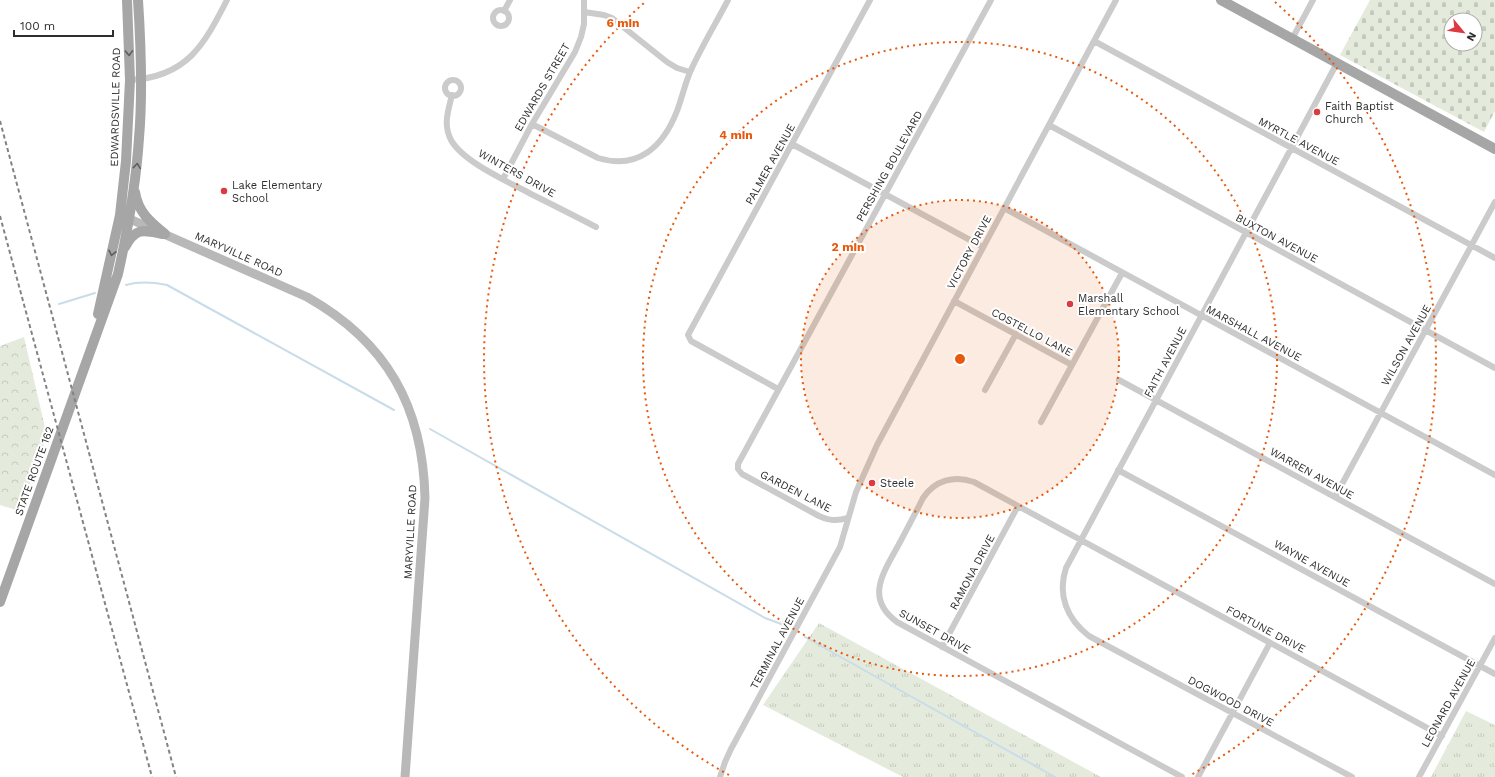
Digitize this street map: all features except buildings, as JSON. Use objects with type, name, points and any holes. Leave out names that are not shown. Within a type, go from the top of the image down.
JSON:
[{"type":"main road","name":"EDWARDSVILLE ROAD","points":[[125,217],[130,80],[127,0]]},
{"type":"main road","name":"EDWARDSVILLE ROAD","points":[[125,217],[134,185],[140,137],[141,79],[138,0]]},
{"type":"main road","points":[[1221,0],[1495,149]]},
{"type":"main road","points":[[134,185],[140,211],[154,226],[165,234]]},
{"type":"main road","name":"MARYVILLE ROAD","points":[[125,217],[306,297],[338,316],[349,325],[373,350],[392,376],[406,401],[414,422],[423,458],[425,498],[405,777]]},
{"type":"main road","name":"STATE ROUTE 162","points":[[0,602],[90,349],[111,295],[123,251],[125,217]]},
{"type":"main road","name":"STATE ROUTE 162","points":[[90,349],[125,217]]},
{"type":"main road","points":[[123,251],[128,241],[135,234],[143,230],[165,234]]},
{"type":"street","points":[[130,80],[158,75],[170,70],[191,56],[205,40],[227,0]]},
{"type":"street","points":[[504,11],[510,0]]},
{"type":"street","name":"EDWARDS STREET","points":[[503,179],[532,124],[575,52],[584,24],[584,0]]},
{"type":"street","points":[[532,124],[598,158],[615,162],[633,160],[649,153],[667,132],[678,110],[690,72],[728,0]]},
{"type":"street","name":"PALMER AVENUE","points":[[778,389],[691,341],[688,335],[870,0]]},
{"type":"street","name":"PERSHING BOULEVARD","points":[[738,469],[738,464],[778,389],[991,0]]},
{"type":"street","name":"VICTORY DRIVE","points":[[848,518],[856,492],[869,462],[1116,0]]},
{"type":"street","points":[[1292,39],[1313,0]]},
{"type":"street","points":[[584,12],[604,15],[612,18],[667,62],[677,68],[690,72]]},
{"type":"street","name":"MYRTLE AVENUE","points":[[1094,41],[1495,258]]},
{"type":"street","name":"FAITH AVENUE","points":[[1101,642],[1089,636],[1074,622],[1066,606],[1063,596],[1063,578],[1066,568],[1337,63]]},
{"type":"street","name":"WINTERS DRIVE","points":[[452,96],[446,117],[448,132],[456,147],[470,158],[503,179],[596,227]]},
{"type":"street","name":"BUXTON AVENUE","points":[[1049,125],[1495,368]]},
{"type":"street","points":[[792,144],[983,247]]},
{"type":"street","name":"WILSON AVENUE","points":[[1335,497],[1495,202]]},
{"type":"street","name":"MARSHALL AVENUE","points":[[1004,208],[1495,475]]},
{"type":"street","name":"COSTELLO LANE","points":[[954,301],[1072,365],[1122,273]]},
{"type":"street","points":[[985,390],[1016,334]]},
{"type":"street","points":[[1041,422],[1072,365]]},
{"type":"street","name":"WARREN AVENUE","points":[[1119,380],[1495,584]]},
{"type":"street","name":"GARDEN LANE","points":[[738,469],[742,474],[825,519],[839,520],[848,518]]},
{"type":"street","name":"WAYNE AVENUE","points":[[1118,470],[1495,674]]},
{"type":"street","name":"SUNSET DRIVE","points":[[1081,540],[974,482],[958,478],[950,479],[936,484],[923,498],[881,577],[879,594],[883,607],[893,619],[1182,777]]},
{"type":"street","name":"RAMONA DRIVE","points":[[942,647],[1018,506]]},
{"type":"street","name":"TERMINAL AVENUE","points":[[720,777],[725,762],[735,742],[834,557],[843,536],[848,518]]},
{"type":"street","name":"FORTUNE DRIVE","points":[[1081,540],[1442,736]]},
{"type":"street","name":"LEONARD AVENUE","points":[[1419,777],[1495,638]]},
{"type":"street","name":"DOGWOOD DRIVE","points":[[1101,642],[1352,777]]},
{"type":"street","points":[[1198,777],[1270,643]]},
{"type":"green space","points":[[1370,0],[1495,0],[1495,111],[1484,132],[1340,55]]},
{"type":"green space","points":[[24,337],[47,436],[20,511],[0,505],[0,346]]},
{"type":"green space","points":[[819,623],[1101,777],[903,777],[763,705]]},
{"type":"green space","points":[[1466,711],[1495,725],[1495,777],[1431,777]]},
{"type":"waterway","points":[[126,285],[146,282],[167,285],[394,410]]},
{"type":"waterway","points":[[59,304],[95,293]]},
{"type":"waterway","points":[[430,429],[765,618],[784,625]]},
{"type":"waterway","points":[[805,637],[1055,777]]},
{"type":"railway","points":[[0,121],[176,777]]},
{"type":"railway","points":[[0,216],[152,777]]},
{"type":"place","name":"Faith Baptist Church","points":[[1317,112]]},
{"type":"place","name":"Lake Elementary School","points":[[224,191]]},
{"type":"place","name":"Marshall Elementary School","points":[[1070,304]]},
{"type":"place","name":"Steele","points":[[872,483]]}]
